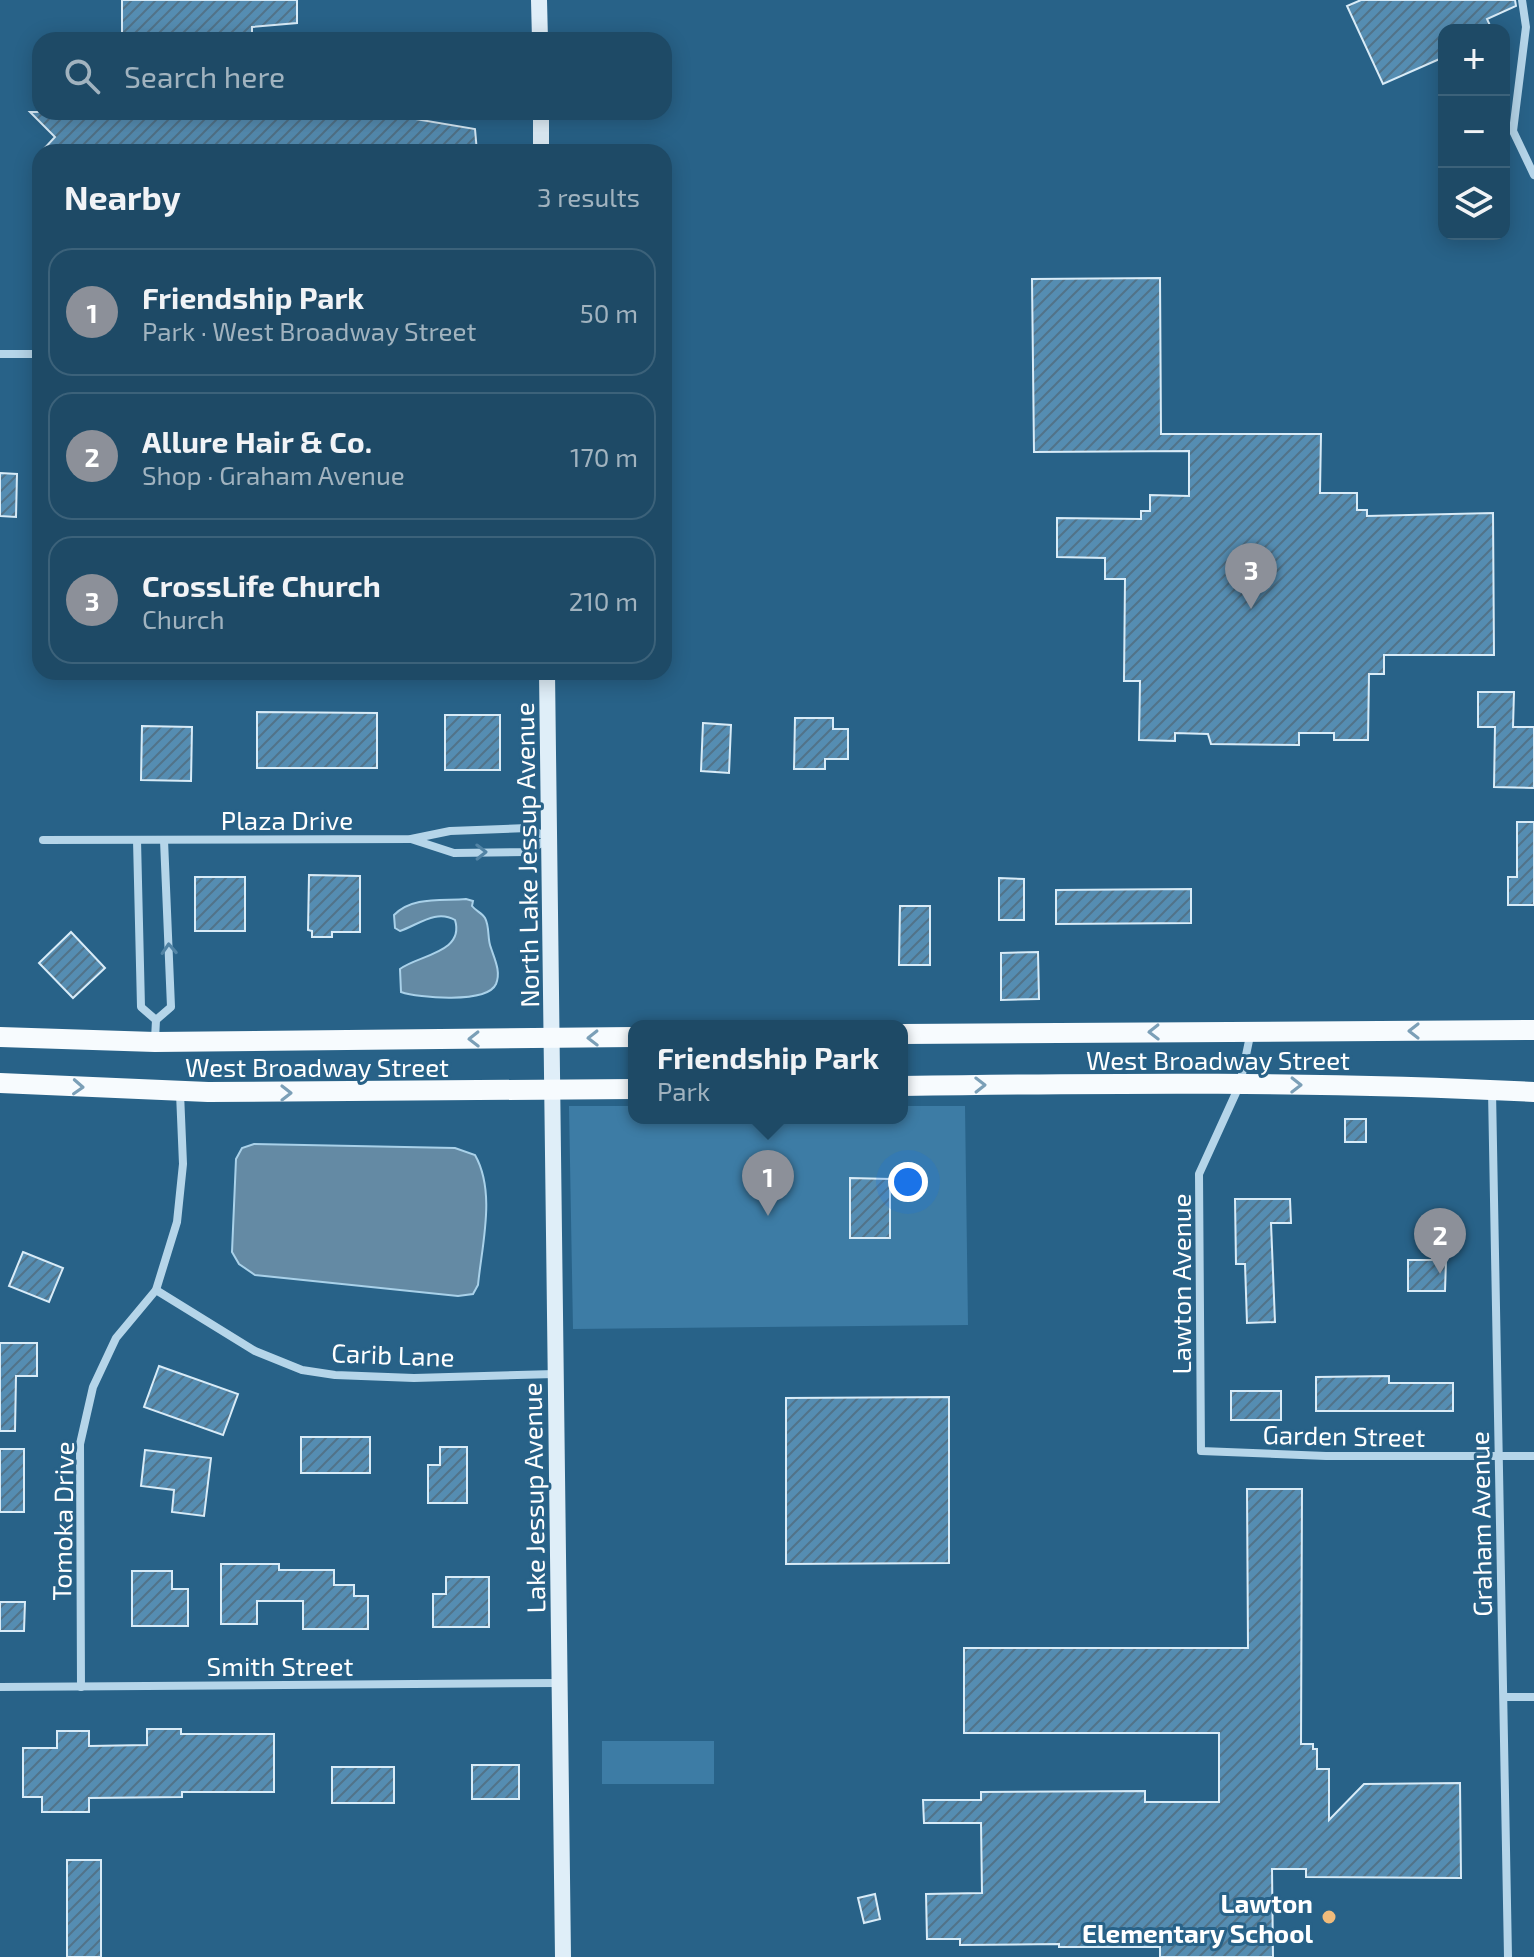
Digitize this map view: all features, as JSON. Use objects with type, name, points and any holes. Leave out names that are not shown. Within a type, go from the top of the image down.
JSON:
[{"type":"main road","name":"West Broadway Street","points":[[908,1034],[1534,1030]]},
{"type":"main road","name":"West Broadway Street","points":[[0,1037],[155,1042],[628,1037]]},
{"type":"main road","name":"West Broadway Street","points":[[0,1083],[180,1092],[628,1089]]},
{"type":"main road","name":"West Broadway Street","points":[[908,1086],[1240,1084],[1534,1092]]},
{"type":"street","points":[[539,0],[540,32]]},
{"type":"street","points":[[1522,0],[1526,27],[1513,131],[1534,175]]},
{"type":"street","points":[[541,120],[541,144]]},
{"type":"street","points":[[0,354],[32,354]]},
{"type":"street","name":"North Lake Jessup Avenue","points":[[547,680],[552,1038]]},
{"type":"street","name":"Plaza Drive","points":[[43,840],[411,839],[450,831],[528,828],[549,838]]},
{"type":"street","name":"Plaza Drive","points":[[411,839],[454,853],[526,852],[549,838]]},
{"type":"street","points":[[137,840],[141,1007],[156,1020]]},
{"type":"street","points":[[155,1042],[156,1020],[171,1007],[164,840]]},
{"type":"street","name":"Lawton Avenue","points":[[1201,1451],[1199,1174],[1240,1084],[1251,1031]]},
{"type":"street","name":"Lake Jessup Avenue","points":[[552,1038],[563,1957]]},
{"type":"street","name":"Graham Avenue","points":[[1492,1090],[1508,1957]]},
{"type":"street","name":"Tomoka Drive","points":[[81,1687],[80,1444],[93,1387],[116,1338],[156,1290],[177,1222],[183,1164],[180,1092]]},
{"type":"street","name":"Carib Lane","points":[[156,1290],[255,1351],[302,1370],[335,1375],[414,1378],[555,1374]]},
{"type":"street","name":"Garden Street","points":[[1201,1451],[1326,1456],[1534,1456]]},
{"type":"street","name":"Smith Street","points":[[0,1687],[560,1683]]},
{"type":"street","points":[[1504,1697],[1534,1697]]},
{"type":"shaded area","points":[[473,901],[472,906],[487,922],[498,970],[496,984],[480,995],[466,997],[401,992],[400,969],[447,946],[456,931],[455,920],[434,917],[400,931],[395,928],[394,915],[418,902]]},
{"type":"shaded area","points":[[569,1106],[628,1106],[628,1124],[908,1124],[908,1106],[965,1106],[968,1325],[573,1329]]},
{"type":"shaded area","points":[[254,1144],[455,1148],[475,1155],[485,1185],[486,1202],[478,1285],[473,1294],[458,1296],[255,1275],[239,1264],[232,1252],[236,1159],[242,1148]]},
{"type":"shaded area","points":[[602,1741],[714,1741],[714,1784],[602,1784]]},
{"type":"building","points":[[122,0],[297,0],[297,23],[252,27],[252,32],[122,32]]},
{"type":"building","points":[[1361,0],[1515,0],[1516,6],[1487,19],[1489,24],[1438,24],[1438,60],[1383,84],[1347,6]]},
{"type":"building","points":[[38,120],[422,120],[475,129],[476,144],[48,144],[55,137]]},
{"type":"building","points":[[1160,278],[1161,434],[1321,434],[1320,493],[1357,493],[1357,510],[1367,510],[1367,516],[1493,513],[1494,655],[1384,655],[1384,674],[1369,674],[1368,740],[1334,740],[1334,733],[1299,733],[1299,745],[1211,744],[1208,734],[1175,733],[1175,741],[1139,740],[1140,681],[1124,681],[1125,579],[1105,579],[1105,558],[1057,557],[1057,518],[1141,519],[1141,511],[1150,511],[1150,495],[1189,496],[1189,451],[1034,452],[1032,279]]},
{"type":"building","points":[[0,473],[17,474],[16,517],[0,516]]},
{"type":"building","points":[[1478,692],[1514,692],[1513,727],[1534,727],[1534,788],[1494,787],[1495,727],[1478,727]]},
{"type":"building","points":[[257,712],[377,713],[377,768],[257,768]]},
{"type":"building","points":[[445,715],[500,715],[500,770],[445,770]]},
{"type":"building","points":[[795,718],[833,718],[833,729],[848,729],[848,759],[825,759],[825,769],[794,769]]},
{"type":"building","points":[[703,723],[731,725],[729,773],[701,771]]},
{"type":"building","points":[[142,726],[192,727],[191,781],[141,780]]},
{"type":"building","points":[[1517,822],[1534,822],[1534,905],[1508,905],[1508,877],[1517,877]]},
{"type":"building","points":[[309,875],[360,876],[360,932],[332,932],[332,937],[312,937],[312,931],[308,930]]},
{"type":"building","points":[[195,877],[245,877],[245,931],[195,931]]},
{"type":"building","points":[[999,878],[1024,879],[1024,920],[999,920]]},
{"type":"building","points":[[1191,889],[1191,923],[1056,924],[1056,890]]},
{"type":"building","points":[[900,906],[930,906],[930,965],[899,965]]},
{"type":"building","points":[[71,932],[105,968],[73,998],[39,963]]},
{"type":"building","points":[[1038,952],[1039,999],[1001,1000],[1001,953]]},
{"type":"building","points":[[1345,1119],[1366,1119],[1366,1142],[1345,1142]]},
{"type":"building","points":[[850,1178],[890,1179],[890,1238],[850,1238]]},
{"type":"building","points":[[1235,1199],[1290,1199],[1291,1223],[1271,1223],[1275,1322],[1247,1323],[1245,1264],[1236,1264]]},
{"type":"building","points":[[23,1252],[63,1268],[49,1302],[9,1286]]},
{"type":"building","points":[[1408,1260],[1446,1260],[1445,1291],[1408,1291]]},
{"type":"building","points":[[0,1343],[37,1343],[37,1376],[16,1376],[15,1431],[0,1431]]},
{"type":"building","points":[[159,1366],[238,1394],[223,1435],[144,1407]]},
{"type":"building","points":[[1389,1376],[1389,1383],[1453,1383],[1453,1411],[1316,1411],[1316,1377]]},
{"type":"building","points":[[1231,1391],[1281,1391],[1281,1420],[1231,1420]]},
{"type":"building","points":[[949,1397],[949,1563],[786,1564],[786,1398]]},
{"type":"building","points":[[301,1437],[370,1437],[370,1473],[301,1473]]},
{"type":"building","points":[[440,1447],[467,1447],[467,1503],[428,1503],[428,1465],[440,1465]]},
{"type":"building","points":[[0,1449],[24,1449],[24,1512],[0,1512]]},
{"type":"building","points":[[145,1450],[211,1458],[204,1516],[172,1512],[174,1490],[141,1486]]},
{"type":"building","points":[[1247,1489],[1302,1489],[1301,1744],[1313,1744],[1313,1749],[1317,1749],[1317,1769],[1329,1769],[1329,1820],[1364,1784],[1460,1783],[1461,1878],[1306,1877],[1306,1869],[1272,1869],[1273,1957],[1160,1957],[1160,1947],[960,1945],[960,1939],[927,1939],[926,1894],[982,1893],[981,1823],[924,1823],[923,1800],[981,1800],[981,1792],[1145,1791],[1145,1802],[1219,1802],[1219,1733],[964,1733],[964,1648],[1248,1648]]},
{"type":"building","points":[[221,1564],[279,1564],[279,1570],[334,1570],[334,1585],[354,1585],[354,1596],[368,1596],[368,1629],[303,1629],[303,1601],[257,1601],[257,1624],[221,1624]]},
{"type":"building","points":[[132,1571],[172,1571],[172,1589],[188,1589],[188,1626],[132,1626]]},
{"type":"building","points":[[446,1577],[489,1577],[489,1627],[433,1627],[433,1594],[446,1594]]},
{"type":"building","points":[[0,1602],[25,1602],[24,1631],[0,1631]]},
{"type":"building","points":[[147,1729],[181,1729],[181,1734],[274,1734],[274,1792],[182,1792],[182,1797],[89,1798],[89,1812],[42,1812],[42,1797],[23,1797],[23,1748],[57,1748],[57,1731],[89,1731],[89,1746],[147,1745]]},
{"type":"building","points":[[472,1765],[519,1765],[519,1799],[472,1799]]},
{"type":"building","points":[[332,1767],[394,1767],[394,1803],[332,1803]]},
{"type":"building","points":[[67,1860],[101,1860],[101,1957],[67,1957]]},
{"type":"building","points":[[875,1894],[880,1919],[864,1923],[858,1898]]},
{"type":"place","name":"CrossLife Church","points":[[1251,609]]},
{"type":"place","name":"Friendship Park","points":[[768,1216]]},
{"type":"place","name":"Allure Hair & Co.","points":[[1440,1274]]},
{"type":"place","name":"Lawton Elementary School","points":[[1329,1917]]}]
